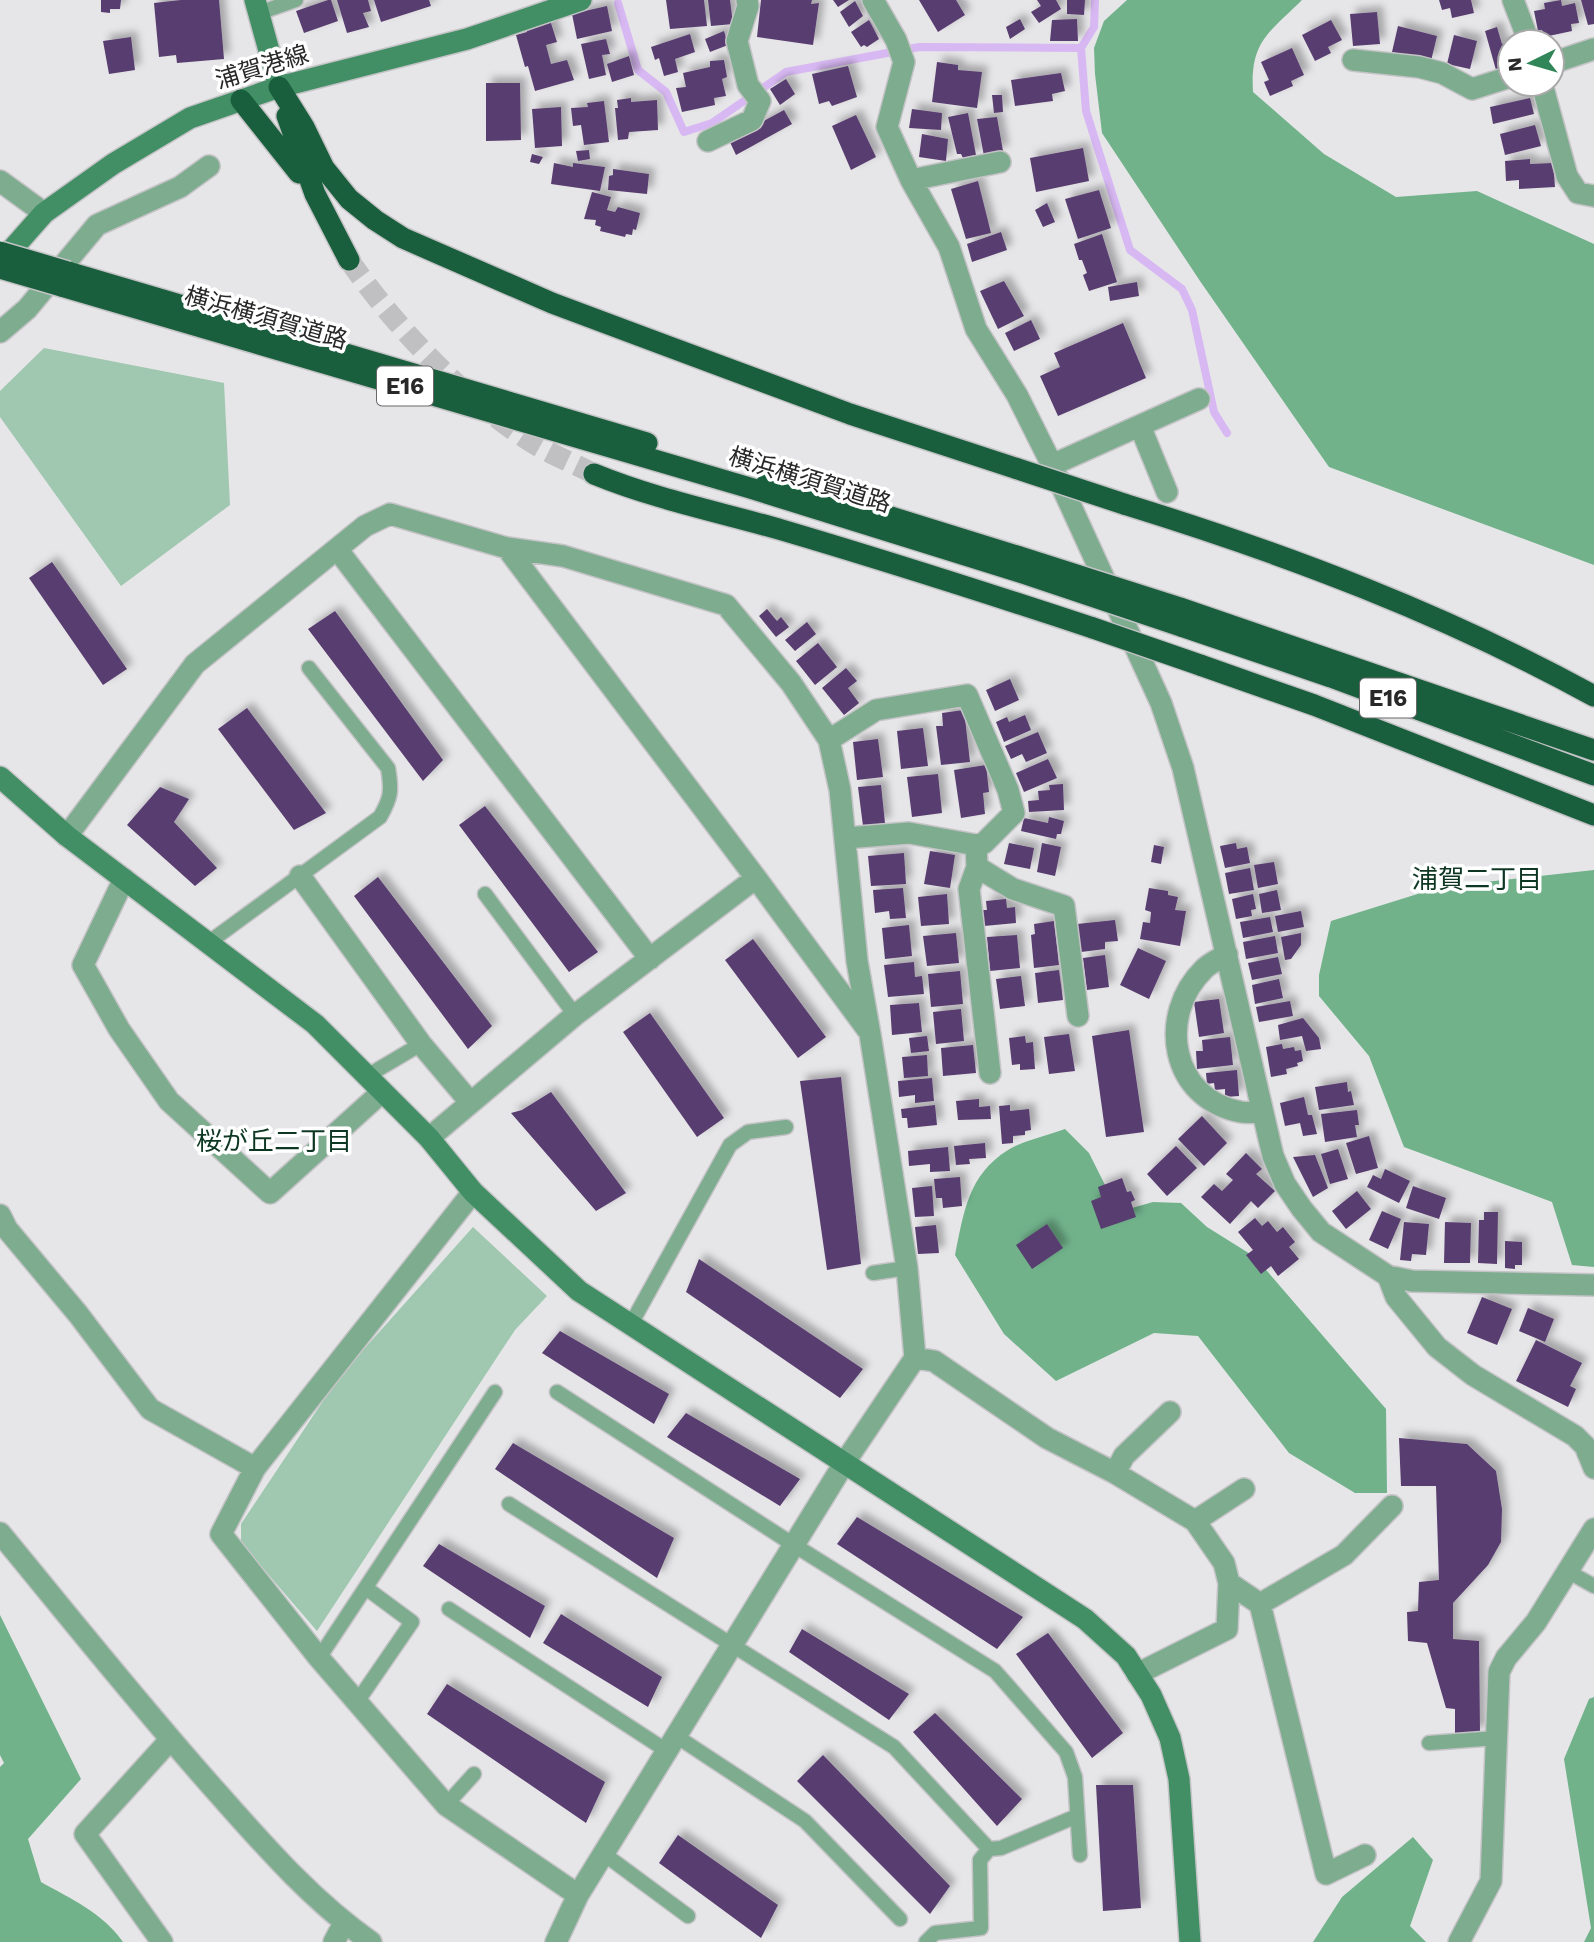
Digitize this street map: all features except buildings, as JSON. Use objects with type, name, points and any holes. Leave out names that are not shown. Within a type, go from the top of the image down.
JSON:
[{"type":"highway","points":[[278,87],[290,129],[315,194],[349,260]]},
{"type":"highway","points":[[278,87],[304,127],[324,168],[349,199],[403,238],[552,303],[850,414],[1250,544],[1393,599],[1481,639],[1594,696]]},
{"type":"highway","points":[[241,100],[315,194]]},
{"type":"highway","name":"横浜横須賀道路","points":[[0,252],[64,279]]},
{"type":"highway","name":"横浜横須賀道路","points":[[0,266],[64,279],[750,488],[1021,565],[1594,750]]},
{"type":"highway","points":[[594,474],[633,490],[766,525],[923,572],[1093,628],[1314,705],[1594,815]]},
{"type":"highway","name":"横浜横須賀道路","points":[[1180,617],[1331,677],[1594,775]]},
{"type":"street","name":"浦賀港線","points":[[0,266],[44,213],[113,164],[190,118],[278,87],[467,39],[581,0]]},
{"type":"street","points":[[708,141],[752,120],[754,93],[737,41],[748,6],[747,0]]},
{"type":"street","points":[[873,0],[896,40],[904,62],[887,127],[911,180],[949,247],[976,329],[1017,395],[1052,465],[1161,703],[1183,768],[1262,1112],[1273,1156],[1285,1184],[1321,1232],[1388,1276],[1412,1281],[1594,1285]]},
{"type":"street","points":[[1513,0],[1524,28]]},
{"type":"street","points":[[257,6],[278,87]]},
{"type":"street","points":[[1566,59],[1594,49]]},
{"type":"street","points":[[1353,60],[1419,67],[1442,73],[1472,89],[1496,81]]},
{"type":"street","points":[[1546,98],[1567,176],[1578,193],[1594,195]]},
{"type":"street","points":[[911,180],[1000,162]]},
{"type":"street","points":[[0,332],[27,309],[97,225],[180,187],[209,166]]},
{"type":"street","points":[[0,181],[44,213]]},
{"type":"street","points":[[1052,465],[1199,400]]},
{"type":"street","points":[[1140,426],[1167,492]]},
{"type":"street","points":[[67,836],[195,664],[365,526],[390,514],[507,548],[564,556],[726,605],[790,682],[830,740],[846,838],[857,961],[906,1268],[915,1358],[845,1462],[578,1895],[556,1942]]},
{"type":"street","points":[[337,548],[650,959]]},
{"type":"street","points":[[507,548],[870,1034]]},
{"type":"street","points":[[830,740],[876,710],[967,695],[1008,790],[1014,813],[985,843],[976,845],[909,833],[846,838]]},
{"type":"street","points":[[0,777],[67,836],[315,1024],[429,1138],[473,1192],[579,1291],[1085,1619],[1126,1656],[1151,1695],[1170,1738],[1179,1779],[1190,1942]]},
{"type":"street","points":[[976,845],[977,867],[969,889],[990,1073]]},
{"type":"street","points":[[977,867],[1013,888],[1064,906],[1078,1016]]},
{"type":"street","points":[[300,876],[421,1044],[470,1102]]},
{"type":"street","points":[[124,878],[83,965],[119,1029],[169,1101],[270,1193],[382,1092]]},
{"type":"street","points":[[429,1138],[575,1015],[756,878]]},
{"type":"street","points":[[1227,954],[1205,968],[1189,988],[1178,1014],[1175,1032],[1177,1056],[1195,1089],[1210,1100],[1240,1112],[1262,1112]]},
{"type":"street","points":[[473,1192],[255,1468],[221,1534],[319,1658],[446,1805],[578,1895]]},
{"type":"street","points":[[0,1215],[7,1229],[78,1314],[150,1409],[255,1468]]},
{"type":"street","points":[[1388,1276],[1396,1297],[1437,1347],[1473,1375],[1575,1436],[1585,1446],[1594,1468]]},
{"type":"street","points":[[915,1358],[934,1361],[1047,1438],[1115,1473],[1195,1521],[1224,1563],[1229,1583],[1227,1629],[1137,1674]]},
{"type":"street","points":[[1115,1473],[1124,1456],[1170,1412]]},
{"type":"street","points":[[1195,1521],[1244,1489]]},
{"type":"street","points":[[1260,1604],[1344,1555],[1392,1506]]},
{"type":"street","points":[[1459,1942],[1490,1881],[1499,1672],[1506,1658],[1536,1622],[1594,1529]]},
{"type":"street","points":[[0,1533],[170,1740],[339,1933],[371,1942]]},
{"type":"street","points":[[1229,1583],[1260,1604],[1326,1874],[1365,1855]]},
{"type":"street","points":[[162,1942],[85,1834],[170,1740]]},
{"type":"lane","points":[[257,6],[296,0]]},
{"type":"lane","points":[[208,943],[380,817],[390,800],[388,768],[309,668]]},
{"type":"lane","points":[[485,894],[575,1015]]},
{"type":"lane","points":[[367,1076],[421,1044]]},
{"type":"lane","points":[[631,1324],[730,1145],[748,1132],[786,1127]]},
{"type":"lane","points":[[873,1273],[906,1268]]},
{"type":"lane","points":[[319,1658],[495,1392]]},
{"type":"lane","points":[[557,1392],[995,1671],[1066,1752],[1075,1777],[1080,1855]]},
{"type":"lane","points":[[509,1504],[894,1747],[989,1849]]},
{"type":"lane","points":[[1567,1571],[1594,1586]]},
{"type":"lane","points":[[357,1702],[412,1622],[366,1588]]},
{"type":"lane","points":[[449,1609],[671,1744],[805,1821],[900,1919]]},
{"type":"lane","points":[[1429,1743],[1497,1738]]},
{"type":"lane","points":[[446,1805],[474,1774]]},
{"type":"lane","points":[[926,1942],[935,1933],[981,1928],[980,1860],[989,1849],[1001,1848],[1077,1816]]},
{"type":"lane","points":[[604,1854],[688,1916]]},
{"type":"green space","points":[[1127,0],[1302,0],[1271,30],[1258,49],[1253,92],[1324,154],[1396,197],[1477,191],[1594,244],[1594,565],[1329,467],[1200,281],[1102,133],[1094,48],[1104,21]]},
{"type":"green space","points":[[44,348],[224,383],[230,505],[121,586],[0,417],[0,391]]},
{"type":"green space","points":[[1594,870],[1594,1267],[1572,1265],[1552,1202],[1404,1147],[1369,1056],[1319,996],[1319,975],[1331,921],[1440,887]]},
{"type":"green space","points":[[1065,1129],[1089,1153],[1107,1189],[1125,1210],[1153,1202],[1181,1203],[1207,1227],[1255,1257],[1386,1409],[1387,1493],[1355,1493],[1289,1453],[1198,1336],[1154,1333],[1056,1381],[1004,1334],[955,1255],[965,1209],[976,1183],[995,1160],[1021,1143]]},
{"type":"green space","points":[[473,1227],[547,1296],[515,1330],[317,1631],[241,1543],[241,1524],[339,1377]]},
{"type":"green space","points":[[0,1615],[81,1779],[28,1839],[41,1882],[96,1915],[123,1942],[0,1942],[0,1767],[4,1763],[0,1755]]},
{"type":"green space","points":[[1594,1697],[1594,1942],[1584,1942],[1591,1928],[1564,1759],[1589,1699]]},
{"type":"green space","points":[[1413,1837],[1433,1860],[1410,1926],[1426,1942],[1313,1942],[1342,1897]]},
{"type":"waterway","points":[[1095,0],[1094,27],[1081,48],[1086,111],[1130,250],[1182,289],[1192,310],[1214,412],[1227,433]]},
{"type":"waterway","points":[[618,3],[638,70],[666,92],[684,132],[712,123],[786,72],[919,47],[1081,48]]},
{"type":"tunnel","points":[[349,260],[409,335],[481,405],[531,442],[594,474]]},
{"type":"district","name":"浦賀二丁目","points":[[1477,879]]},
{"type":"district","name":"桜が丘二丁目","points":[[274,1141]]}]
